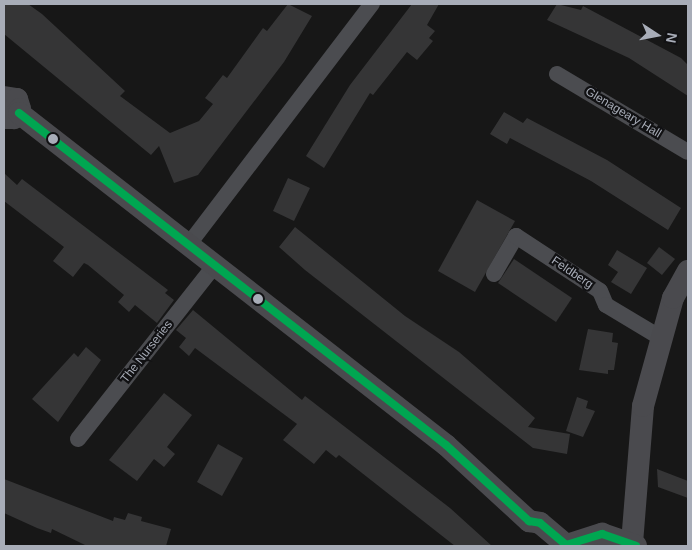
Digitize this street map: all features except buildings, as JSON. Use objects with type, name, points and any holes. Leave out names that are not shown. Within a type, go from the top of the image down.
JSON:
[{"type":"street","points":[[189,244],[368,5]]},
{"type":"street","name":"Glenageary Hall","points":[[557,74],[688,152]]},
{"type":"street","points":[[4,97],[17,99],[12,115],[189,244],[446,445],[529,521],[531,533],[558,546],[590,534],[627,541],[643,406],[660,338],[688,271]]},
{"type":"street","name":"Feldberg","points":[[494,274],[516,236],[600,291],[606,305],[660,338]]},
{"type":"street","name":"The Nurseries","points":[[78,439],[215,265]]},
{"type":"transit line","points":[[19,113],[446,445],[529,521],[540,523],[566,545],[602,534],[636,546]]}]
